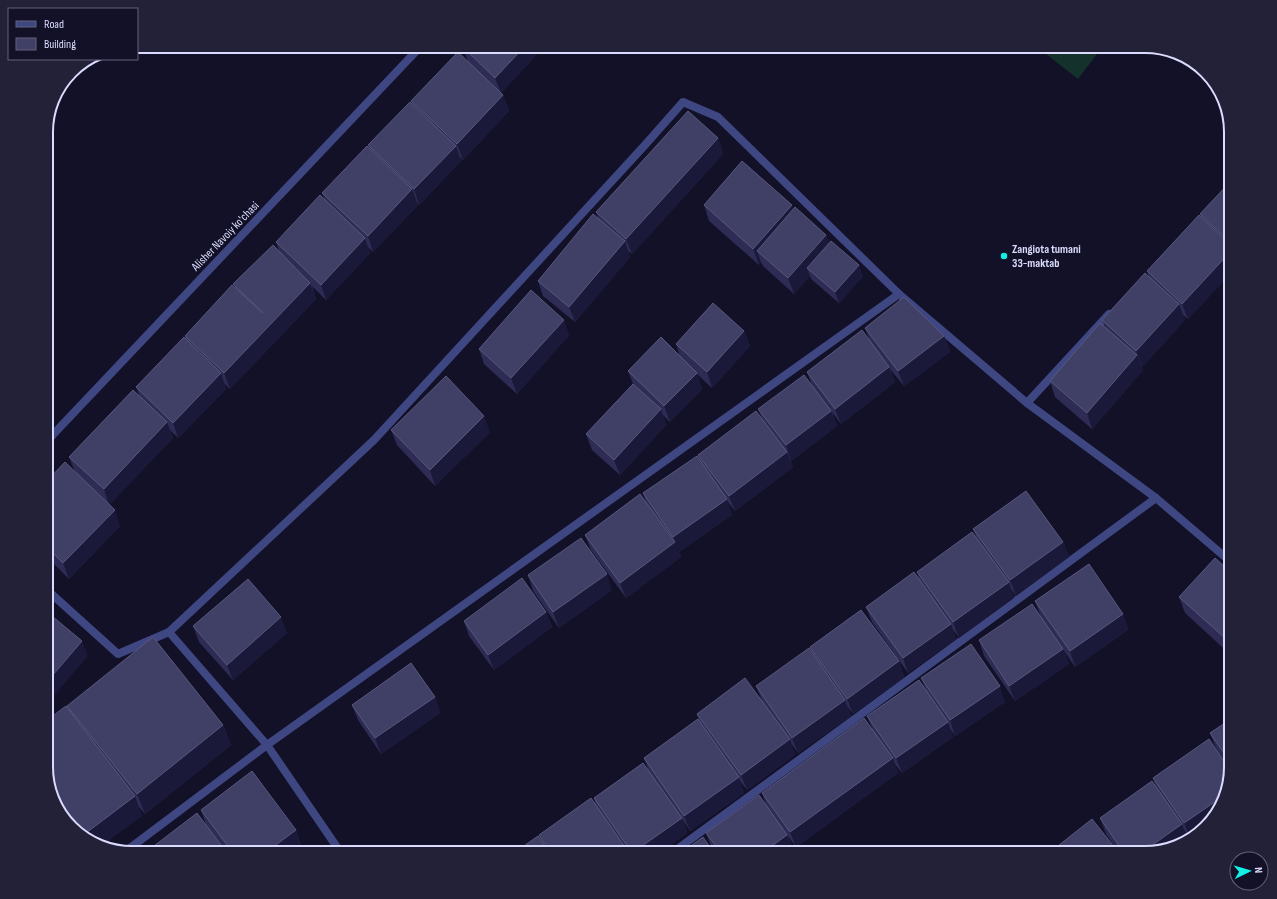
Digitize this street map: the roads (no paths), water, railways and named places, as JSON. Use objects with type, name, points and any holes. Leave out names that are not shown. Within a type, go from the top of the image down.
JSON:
[{"type":"street","name":"Alisher Navoiy ko'chasi","points":[[53,435],[414,53]]},
{"type":"street","points":[[53,595],[118,654],[169,632],[374,440],[629,163],[683,102],[718,117],[899,294],[1027,403],[1156,498],[1224,556]]},
{"type":"street","points":[[133,846],[267,745],[899,294]]},
{"type":"street","points":[[1027,403],[1113,310]]},
{"type":"street","points":[[682,846],[1156,498]]},
{"type":"street","points":[[169,632],[267,745],[336,846]]},
{"type":"place","name":"Zangiota tumani 33-maktab","points":[[1004,256]]}]
